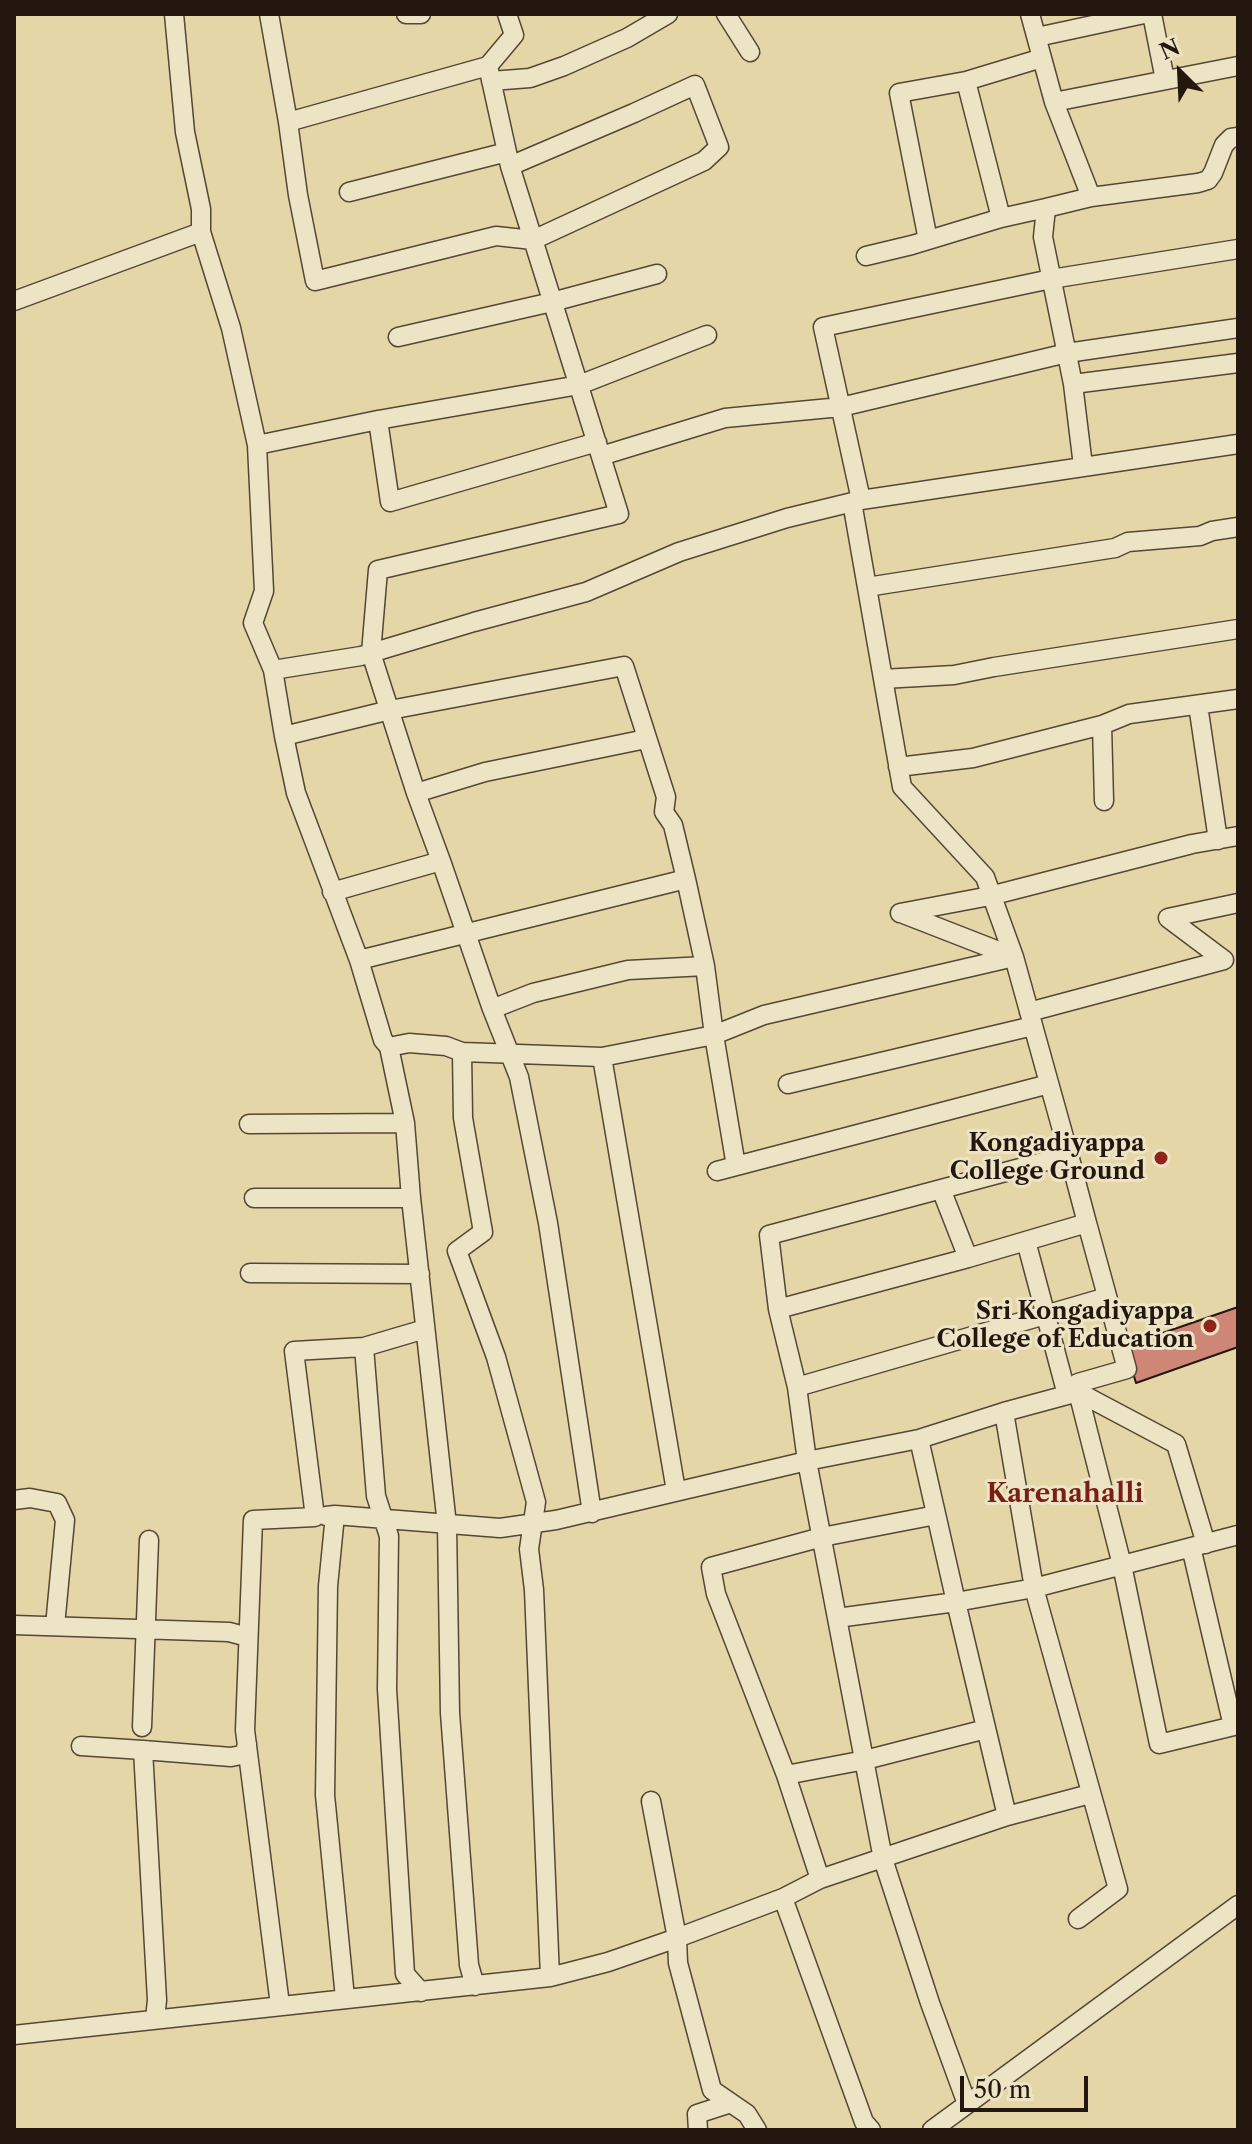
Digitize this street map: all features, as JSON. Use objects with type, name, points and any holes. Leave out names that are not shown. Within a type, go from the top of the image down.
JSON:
[{"type":"street","points":[[174,14],[185,132],[201,209],[201,232],[231,328],[257,445],[264,591],[253,623],[273,670],[296,793],[359,960],[383,1040],[389,1047],[405,1123],[447,1525],[450,1713],[469,1965],[475,1986]]},
{"type":"street","points":[[269,14],[315,281],[496,236],[533,240],[704,161],[719,147],[695,85],[634,113],[508,159],[349,192]]},
{"type":"street","points":[[406,14],[421,14]]},
{"type":"street","points":[[507,14],[514,35],[490,74],[508,159],[619,514],[378,570],[371,653],[416,793],[519,1077],[548,1223],[592,1513]]},
{"type":"street","points":[[288,122],[490,74],[530,78],[627,38],[668,14]]},
{"type":"street","points":[[726,14],[750,52]]},
{"type":"street","points":[[1030,14],[1054,102],[1091,197]]},
{"type":"street","points":[[1037,37],[1144,14]]},
{"type":"street","points":[[1152,14],[1165,80]]},
{"type":"street","points":[[928,240],[899,93],[966,81],[1042,58]]},
{"type":"street","points":[[1054,102],[1238,66]]},
{"type":"street","points":[[966,81],[1001,218]]},
{"type":"street","points":[[866,256],[1001,218],[1091,197],[1208,180],[1224,145],[1231,138],[1238,137]]},
{"type":"street","points":[[1046,208],[1043,237],[1073,384],[1083,466]]},
{"type":"street","points":[[14,301],[201,232]]},
{"type":"street","points":[[1072,1394],[1078,1383],[1127,1369],[1014,957],[985,877],[902,787],[867,587],[841,407],[823,327],[1051,279],[1238,249]]},
{"type":"street","points":[[398,337],[657,274]]},
{"type":"street","points":[[378,420],[390,502],[725,418],[841,407],[1067,353],[1238,328]]},
{"type":"street","points":[[257,445],[378,420],[579,385],[707,335]]},
{"type":"street","points":[[1073,384],[1238,363]]},
{"type":"street","points":[[273,670],[371,653],[586,592],[679,552],[787,518],[857,501],[1238,444]]},
{"type":"street","points":[[867,587],[1115,548],[1128,542],[1200,536],[1238,527]]},
{"type":"street","points":[[883,679],[954,675],[1238,629]]},
{"type":"street","points":[[284,736],[390,710],[624,666],[666,797],[664,812],[673,825],[686,879],[705,966],[736,1166]]},
{"type":"street","points":[[898,767],[973,758],[1102,725],[1129,714],[1238,699]]},
{"type":"street","points":[[1198,705],[1218,840]]},
{"type":"street","points":[[1102,725],[1104,801]]},
{"type":"street","points":[[416,793],[485,772],[646,739]]},
{"type":"street","points":[[1014,957],[900,913],[990,896],[1192,844],[1238,836]]},
{"type":"street","points":[[332,892],[441,861]]},
{"type":"street","points":[[359,960],[686,879]]},
{"type":"street","points":[[788,1084],[1031,1019],[1224,960],[1168,918],[1238,903]]},
{"type":"street","points":[[389,1047],[409,1043],[446,1046],[462,1052],[602,1057],[714,1035],[764,1015],[1014,957]]},
{"type":"street","points":[[492,1009],[533,993],[628,970],[705,966]]},
{"type":"street","points":[[462,1052],[463,1118],[483,1232],[457,1251],[496,1357],[536,1502],[529,1549],[535,1606],[550,1977]]},
{"type":"street","points":[[602,1057],[676,1491]]},
{"type":"street","points":[[717,1171],[1049,1084]]},
{"type":"street","points":[[249,1124],[405,1123]]},
{"type":"street","points":[[967,2104],[883,1859],[807,1461],[797,1387],[778,1309],[769,1235],[1069,1155]]},
{"type":"street","points":[[941,1189],[968,1258]]},
{"type":"street","points":[[254,1198],[411,1198]]},
{"type":"street","points":[[778,1309],[1087,1223]]},
{"type":"street","points":[[280,2005],[245,1730],[253,1520],[335,1515],[500,1528],[533,1524],[592,1513],[807,1461],[919,1439],[1072,1394],[1176,1444],[1236,1726],[1159,1744],[1122,1565],[1072,1394],[1046,1315],[1026,1241]]},
{"type":"street","points":[[250,1273],[420,1274]]},
{"type":"street","points":[[797,1387],[1107,1297]]},
{"type":"street","points":[[315,1517],[294,1351],[364,1347],[425,1329]]},
{"type":"street","points":[[364,1347],[376,1496],[389,1536],[387,1689],[405,1974],[421,1992]]},
{"type":"street","points":[[1004,1412],[1034,1588],[1118,1889],[1078,1919]]},
{"type":"street","points":[[919,1439],[1007,1816]]},
{"type":"street","points":[[14,1500],[30,1498],[57,1503],[65,1520],[55,1626]]},
{"type":"street","points":[[335,1515],[328,1586],[325,1795],[345,1998]]},
{"type":"street","points":[[820,1879],[786,1775],[716,1594],[711,1567],[822,1537],[936,1515]]},
{"type":"street","points":[[837,1618],[1034,1588],[1238,1535]]},
{"type":"street","points":[[142,1727],[149,1540]]},
{"type":"street","points":[[14,1625],[229,1632],[248,1637]]},
{"type":"street","points":[[786,1775],[865,1760],[986,1729]]},
{"type":"street","points":[[81,1746],[231,1757],[245,1752],[247,1744]]},
{"type":"street","points":[[143,1750],[157,2000],[155,2019]]},
{"type":"street","points":[[14,2035],[550,1977],[608,1962],[677,1938],[783,1898],[820,1879],[1007,1816],[1090,1794]]},
{"type":"street","points":[[651,1801],[677,1938],[678,1963],[712,2090],[747,2114],[757,2130]]},
{"type":"street","points":[[783,1898],[864,2122],[871,2130]]},
{"type":"street","points":[[932,2130],[1238,1905]]},
{"type":"street","points":[[698,2130],[697,2114],[731,2103]]},
{"type":"building","name":"Sri Kongadiyappa College of Education","points":[[1238,1307],[1238,1347],[1136,1383],[1125,1346]]},
{"type":"place","name":"Kongadiyappa College Ground","points":[[1161,1158]]},
{"type":"place","name":"Sri Kongadiyappa College of Education","points":[[1210,1326]]},
{"type":"district","name":"Karenahalli","points":[[1065,1494]]}]
